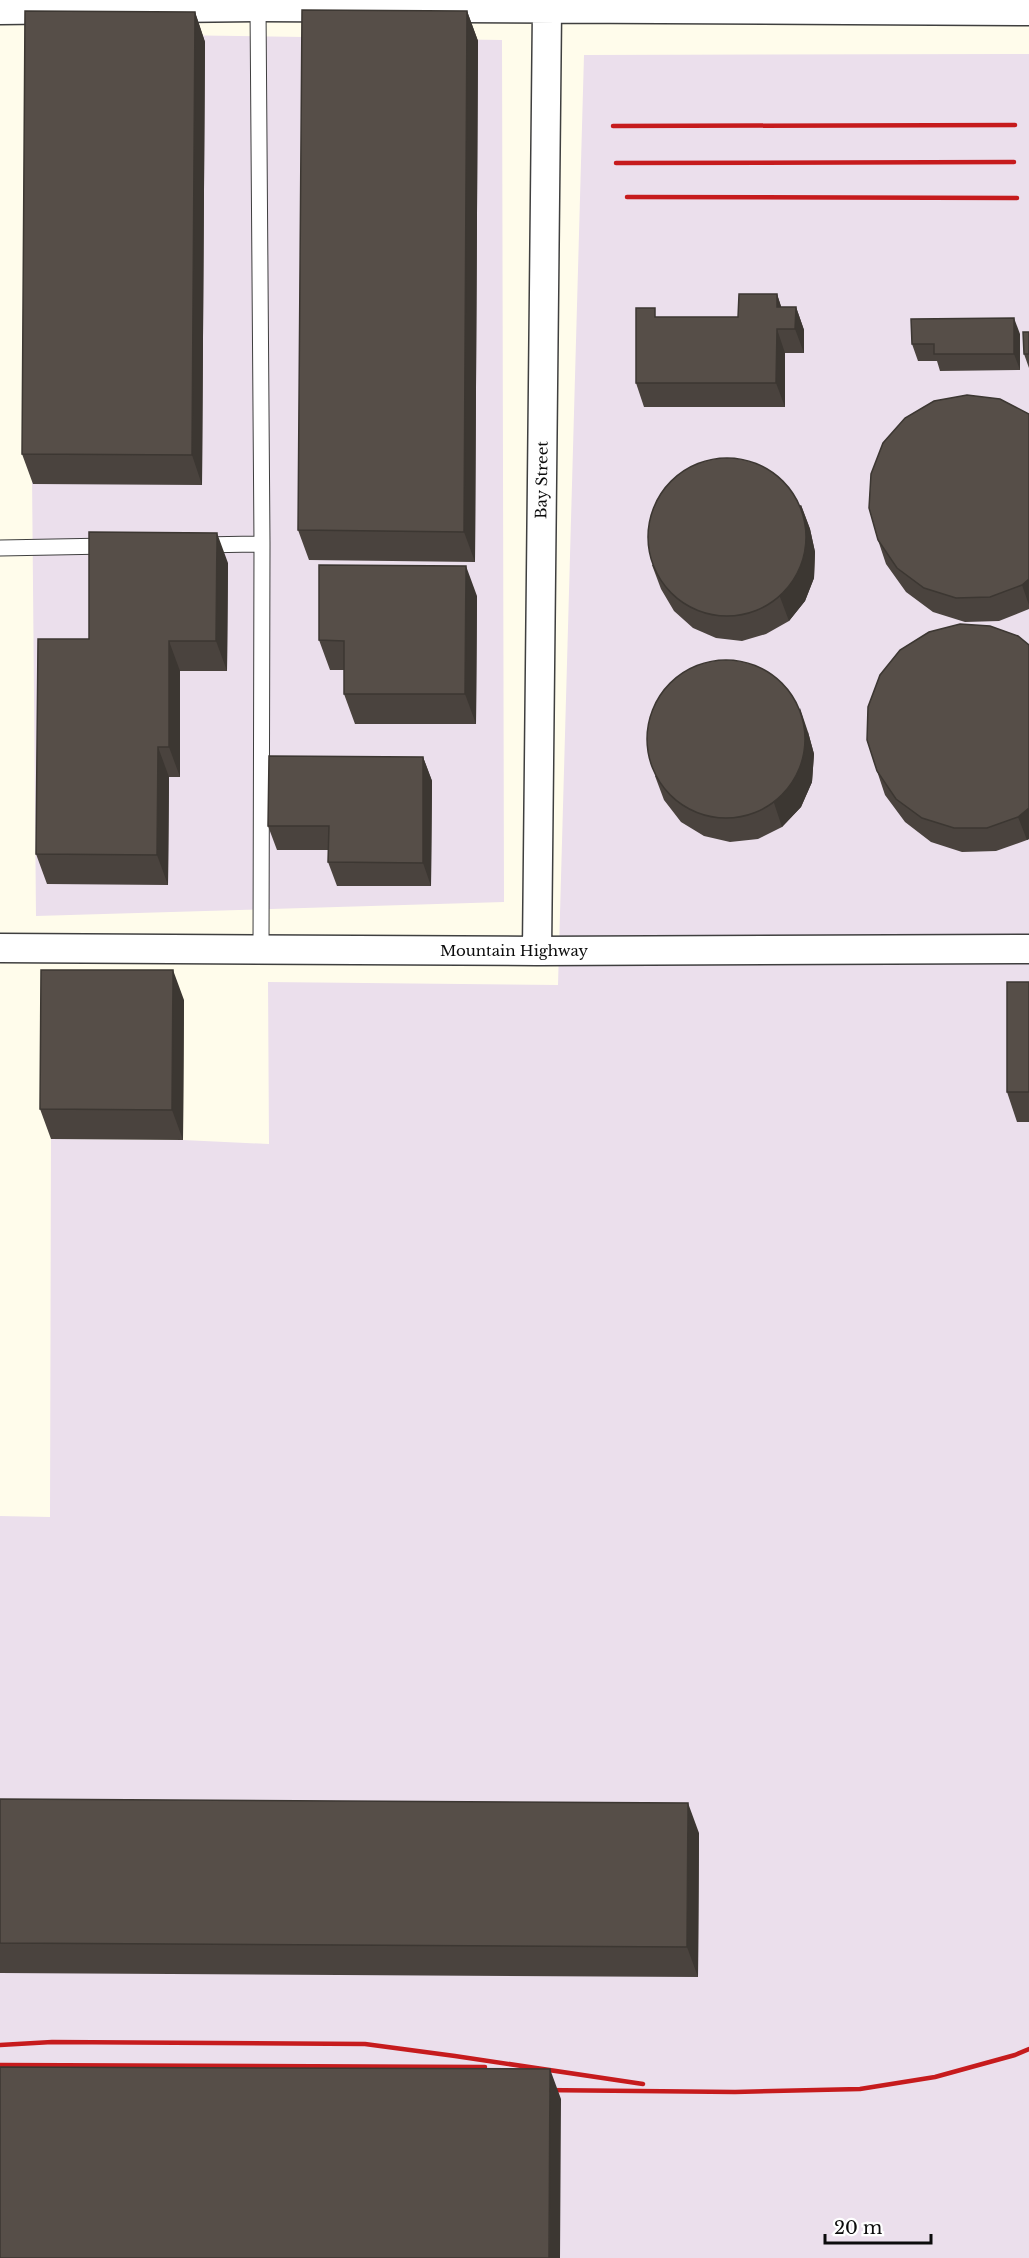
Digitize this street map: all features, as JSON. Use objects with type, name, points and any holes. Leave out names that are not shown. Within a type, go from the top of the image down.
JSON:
[{"type":"street","points":[[0,10],[258,7],[1029,11]]},
{"type":"street","name":"Bay Street","points":[[537,951],[547,10]]},
{"type":"street","name":"Mountain Highway","points":[[0,948],[537,951],[1029,949]]},
{"type":"lane","points":[[258,7],[262,544],[261,950]]},
{"type":"lane","points":[[191,545],[262,544]]},
{"type":"lane","points":[[0,548],[119,546]]},
{"type":"shaded area","points":[[28,33],[502,40],[504,902],[36,916]]},
{"type":"shaded area","points":[[1029,54],[1029,2258],[0,2258],[0,1516],[50,1517],[51,1139],[183,1140],[269,1144],[268,982],[558,985],[584,55]]},
{"type":"building","points":[[302,10],[467,11],[464,532],[298,530]]},
{"type":"building","points":[[25,11],[195,12],[192,455],[22,454]]},
{"type":"building","points":[[739,294],[777,294],[777,307],[796,307],[795,329],[777,329],[776,383],[636,383],[636,308],[655,308],[655,317],[738,317]]},
{"type":"building","points":[[1014,318],[1014,354],[934,354],[934,344],[912,344],[911,319]]},
{"type":"building","points":[[1023,332],[1029,332],[1029,354],[1024,354]]},
{"type":"building","points":[[967,395],[1000,399],[1029,414],[1029,579],[1022,585],[990,597],[956,598],[924,588],[897,568],[878,540],[869,508],[871,474],[883,443],[905,418],[934,401]]},
{"type":"building","points":[[727,458],[742,459],[757,464],[771,471],[783,481],[793,493],[800,507],[805,522],[805,552],[800,567],[793,581],[783,593],[771,603],[757,610],[742,615],[727,616],[712,615],[697,610],[683,603],[671,593],[661,581],[654,567],[649,552],[648,537],[649,522],[654,507],[661,493],[671,481],[683,471],[697,464],[712,459]]},
{"type":"building","points":[[89,532],[217,533],[216,641],[169,641],[169,747],[158,747],[157,855],[36,854],[38,639],[89,639]]},
{"type":"building","points":[[319,565],[466,566],[465,694],[344,694],[344,641],[319,640]]},
{"type":"building","points":[[960,624],[990,626],[1018,636],[1029,645],[1029,808],[1018,817],[987,828],[954,828],[922,818],[896,799],[877,771],[867,740],[868,707],[880,675],[900,650],[929,632]]},
{"type":"building","points":[[726,660],[741,661],[756,666],[770,673],[782,683],[792,695],[799,709],[804,724],[804,754],[799,769],[792,783],[782,795],[770,805],[756,812],[741,817],[726,818],[711,817],[696,812],[682,805],[670,795],[660,783],[653,769],[648,754],[647,739],[648,724],[653,709],[660,695],[670,683],[682,673],[696,666],[711,661]]},
{"type":"building","points":[[269,756],[423,757],[423,863],[328,862],[329,826],[268,826]]},
{"type":"building","points":[[41,970],[173,970],[172,1110],[40,1109]]},
{"type":"building","points":[[1007,982],[1029,982],[1029,1092],[1007,1092]]},
{"type":"building","points":[[0,1799],[688,1803],[687,1947],[0,1943]]},
{"type":"building","points":[[0,2067],[550,2069],[549,2258],[0,2258]]},
{"type":"railway","points":[[613,126],[1015,125]]},
{"type":"railway","points":[[616,163],[1014,162]]},
{"type":"railway","points":[[627,197],[1017,198]]},
{"type":"railway","points":[[0,2045],[52,2042],[365,2044],[643,2084]]},
{"type":"railway","points":[[540,2090],[735,2092],[860,2089],[935,2077],[1029,2049]]},
{"type":"railway","points":[[0,2065],[485,2067]]}]
